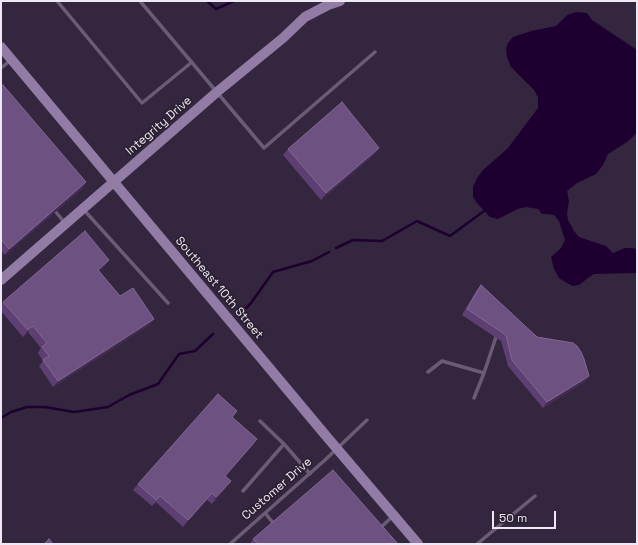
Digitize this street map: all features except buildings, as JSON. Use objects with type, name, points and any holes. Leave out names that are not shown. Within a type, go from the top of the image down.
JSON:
[{"type":"street","name":"Integrity Drive","points":[[1,280],[217,92],[305,18],[328,5],[340,1]]},
{"type":"street","name":"Southeast 10th Street","points":[[1,47],[418,544]]},
{"type":"lane","points":[[57,1],[142,103],[192,62]]},
{"type":"lane","points":[[140,1],[264,148],[375,52]]},
{"type":"lane","points":[[1,68],[11,60]]},
{"type":"lane","points":[[84,209],[168,303]]},
{"type":"lane","points":[[55,212],[66,224]]},
{"type":"lane","points":[[474,398],[496,337]]},
{"type":"lane","points":[[428,372],[442,361],[484,373]]},
{"type":"lane","name":"Customer Drive","points":[[230,544],[338,449],[367,420]]},
{"type":"lane","points":[[260,421],[284,444],[310,474]]},
{"type":"lane","points":[[243,490],[284,444]]},
{"type":"lane","points":[[477,544],[535,496]]},
{"type":"lane","points":[[265,513],[274,524]]},
{"type":"lane","points":[[376,531],[394,515]]},
{"type":"shaded area","points":[[1,1],[637,1],[637,544],[1,544]]},
{"type":"shaded area","points":[[576,12],[587,13],[592,20],[637,50],[637,133],[627,142],[608,154],[603,165],[596,174],[577,183],[567,191],[569,201],[567,214],[568,220],[579,237],[606,246],[613,253],[625,248],[637,249],[637,273],[594,274],[579,285],[573,286],[559,278],[554,269],[551,257],[561,248],[565,240],[559,221],[554,215],[542,214],[538,209],[526,207],[518,209],[498,219],[490,217],[473,197],[473,187],[483,170],[508,148],[538,108],[538,97],[534,90],[511,67],[507,57],[506,48],[508,43],[513,37],[531,31],[556,26],[567,15]]},
{"type":"waterway","points":[[207,1],[216,9],[234,1]]},
{"type":"waterway","points":[[336,248],[353,240],[382,241],[417,221],[450,236],[484,211]]},
{"type":"waterway","points":[[246,308],[273,272],[312,261],[329,252]]},
{"type":"waterway","points":[[1,418],[11,412],[27,407],[45,407],[74,412],[108,407],[129,395],[158,384],[179,354],[195,351],[213,334]]}]
